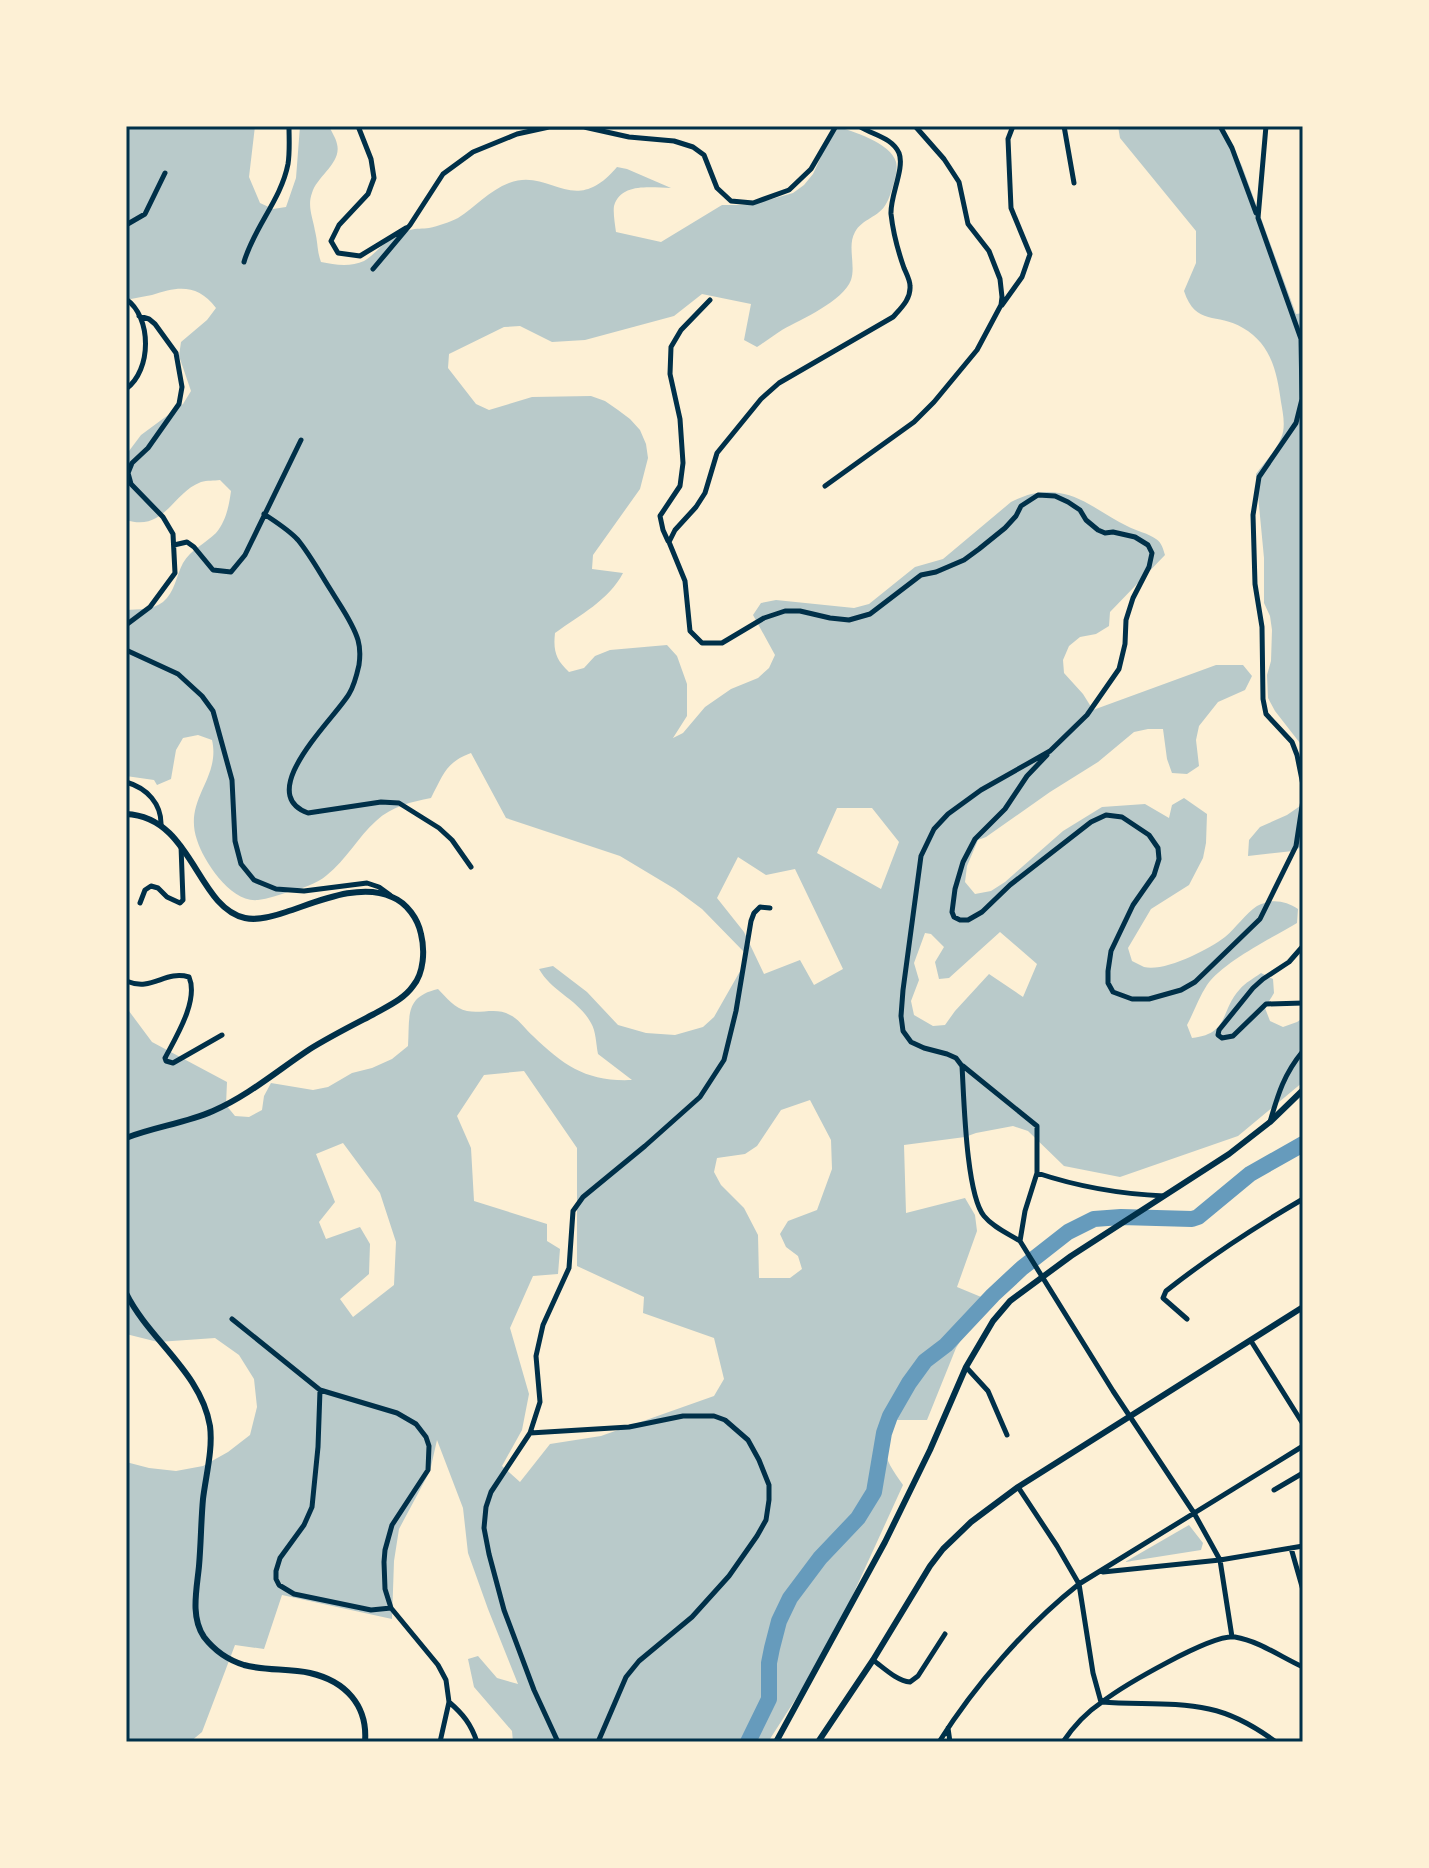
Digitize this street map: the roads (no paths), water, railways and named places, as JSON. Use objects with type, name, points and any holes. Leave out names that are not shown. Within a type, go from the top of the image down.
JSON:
[{"type":"street","points":[[244,262],[248,248],[281,186],[289,162],[289,126]]},
{"type":"street","points":[[358,126],[371,159],[374,178],[368,194],[339,225],[331,241],[338,253],[360,256],[410,225]]},
{"type":"street","points":[[373,269],[410,225],[443,174],[473,152],[517,134],[549,127],[584,127],[629,137],[674,141],[693,147],[704,155],[717,188],[731,201],[753,203],[789,190],[811,169],[836,126]]},
{"type":"street","points":[[669,542],[705,493],[717,453],[761,399],[779,383],[893,317],[906,302],[910,285],[898,250],[891,212],[901,161],[898,150],[890,141],[859,126]]},
{"type":"street","points":[[915,126],[944,159],[959,182],[968,224],[989,251],[1000,279],[1001,305]]},
{"type":"street","points":[[825,486],[914,422],[934,402],[977,350],[1001,305],[1022,277],[1030,254],[1011,208],[1008,139],[1013,126]]},
{"type":"street","points":[[1064,126],[1074,183]]},
{"type":"street","points":[[1220,126],[1232,148],[1301,339],[1302,399],[1296,423],[1259,477],[1253,515],[1255,584],[1262,627],[1263,699],[1266,714],[1292,742],[1303,785]]},
{"type":"street","points":[[1258,218],[1266,126]]},
{"type":"street","points":[[126,225],[145,214],[165,173]]},
{"type":"street","points":[[126,299],[136,307],[146,344],[140,373],[126,389]]},
{"type":"street","points":[[710,300],[681,330],[671,347],[670,374],[680,419],[683,463],[680,486],[660,516],[685,581],[690,631],[702,643],[722,643],[764,618],[785,611],[849,620],[870,614],[921,575],[964,560],[1005,528],[1021,506],[1038,495],[1055,496],[1068,502],[1098,530],[1135,537],[1148,545],[1152,553],[1126,620],[1125,644],[1119,669],[1087,715],[1027,776],[1005,809],[975,839],[963,862],[955,889],[954,917],[968,920],[982,912],[1010,885],[1091,822],[1106,815],[1122,817],[1149,835],[1158,848],[1159,859],[1154,875],[1133,905],[1111,951],[1108,983],[1113,992],[1132,999],[1149,999],[1181,990],[1195,982],[1260,919],[1296,846],[1303,800]]},
{"type":"street","points":[[126,625],[150,607],[175,573],[173,534],[163,517],[131,484],[128,473],[132,463],[148,448],[179,404],[182,387],[176,353],[155,324],[139,316]]},
{"type":"street","points":[[174,545],[187,542],[213,570],[231,572],[245,555],[301,440]]},
{"type":"street","points":[[264,514],[298,539],[348,618],[358,640],[360,662],[350,693],[295,768],[290,788],[294,804],[308,813],[381,802],[399,803],[439,828],[452,840],[471,867]]},
{"type":"street","points":[[126,650],[178,674],[213,711],[232,780],[235,841],[241,864],[254,880],[276,889],[304,891],[367,883],[379,887],[410,910],[423,943],[419,978],[405,996],[311,1049],[233,1102],[211,1112],[126,1138]]},
{"type":"street","points":[[1021,1244],[1025,1211],[1037,1173],[1037,1126],[956,1058],[911,1042],[903,1031],[901,1016],[921,856],[934,829],[948,814],[981,790],[1050,751]]},
{"type":"street","points":[[126,782],[149,794],[160,811],[161,826]]},
{"type":"street","points":[[126,814],[149,819],[161,826],[181,845],[218,900],[230,911],[245,918],[272,916],[352,893],[370,892],[394,898]]},
{"type":"street","points":[[140,903],[141,896],[151,886],[180,903],[183,900],[181,845]]},
{"type":"street","points":[[558,1742],[534,1690],[504,1610],[484,1528],[486,1507],[491,1492],[530,1433],[540,1402],[536,1356],[543,1325],[569,1268],[573,1211],[583,1197],[700,1097],[724,1060],[754,913],[760,907],[770,908]]},
{"type":"street","points":[[1303,946],[1289,962],[1253,988],[1218,1035],[1222,1038],[1233,1036],[1266,1004],[1303,1003]]},
{"type":"street","points":[[126,981],[136,985],[178,974],[189,977],[193,986],[188,1010],[166,1061],[173,1063],[222,1035]]},
{"type":"street","points":[[1270,1122],[1281,1085],[1303,1051]]},
{"type":"street","points":[[962,1066],[970,1168],[981,1213],[992,1225],[1021,1244],[1194,1513],[1220,1560],[1232,1637]]},
{"type":"street","points":[[776,1742],[885,1542],[966,1367],[993,1321],[1040,1274],[1229,1154],[1270,1122],[1303,1090]]},
{"type":"street","points":[[1037,1173],[1097,1190],[1165,1197]]},
{"type":"street","points":[[1187,1319],[1163,1298],[1166,1291],[1237,1238],[1303,1199]]},
{"type":"street","points":[[126,1293],[133,1307],[200,1394],[207,1411],[211,1430],[195,1604],[203,1635],[227,1658],[245,1665],[310,1672],[342,1686],[360,1710],[365,1742]]},
{"type":"street","points":[[818,1742],[943,1549],[971,1522],[1018,1487],[1303,1307]]},
{"type":"street","points":[[232,1319],[320,1390],[397,1413],[416,1424],[426,1437],[429,1446],[428,1470],[392,1525],[385,1550],[385,1589],[391,1608],[438,1665],[446,1680],[449,1702],[440,1742]]},
{"type":"street","points":[[1251,1341],[1303,1424]]},
{"type":"street","points":[[966,1367],[988,1391],[1007,1435]]},
{"type":"street","points":[[320,1390],[314,1497],[304,1525],[280,1558],[276,1579],[284,1590],[294,1594],[371,1610],[391,1608]]},
{"type":"street","points":[[530,1433],[629,1427],[683,1416],[714,1416],[725,1420],[748,1440],[769,1485],[766,1520],[757,1536],[729,1576],[692,1617],[639,1661],[626,1677],[598,1742]]},
{"type":"street","points":[[939,1742],[999,1663],[1059,1599],[1303,1446]]},
{"type":"street","points":[[1274,1490],[1303,1473]]},
{"type":"street","points":[[1018,1487],[1079,1584],[1093,1673],[1101,1702]]},
{"type":"street","points":[[1098,1573],[1220,1560],[1303,1546]]},
{"type":"street","points":[[1291,1548],[1303,1590]]},
{"type":"street","points":[[1124,1557],[1126,1569]]},
{"type":"street","points":[[873,1660],[897,1678],[910,1682],[918,1676],[945,1634]]},
{"type":"street","points":[[1063,1742],[1083,1717],[1101,1702],[1166,1663],[1212,1642],[1232,1637],[1263,1647],[1303,1667]]},
{"type":"street","points":[[449,1702],[471,1726],[477,1742]]},
{"type":"street","points":[[1101,1702],[1177,1704],[1210,1709],[1232,1716],[1276,1742]]},
{"type":"street","points":[[948,1727],[950,1742]]},
{"type":"waterway","points":[[748,1742],[769,1699],[769,1663],[779,1621],[790,1598],[820,1558],[858,1518],[874,1492],[890,1416],[925,1361],[946,1345],[1022,1268],[1068,1232],[1094,1219],[1198,1217],[1250,1174],[1303,1144]]}]
